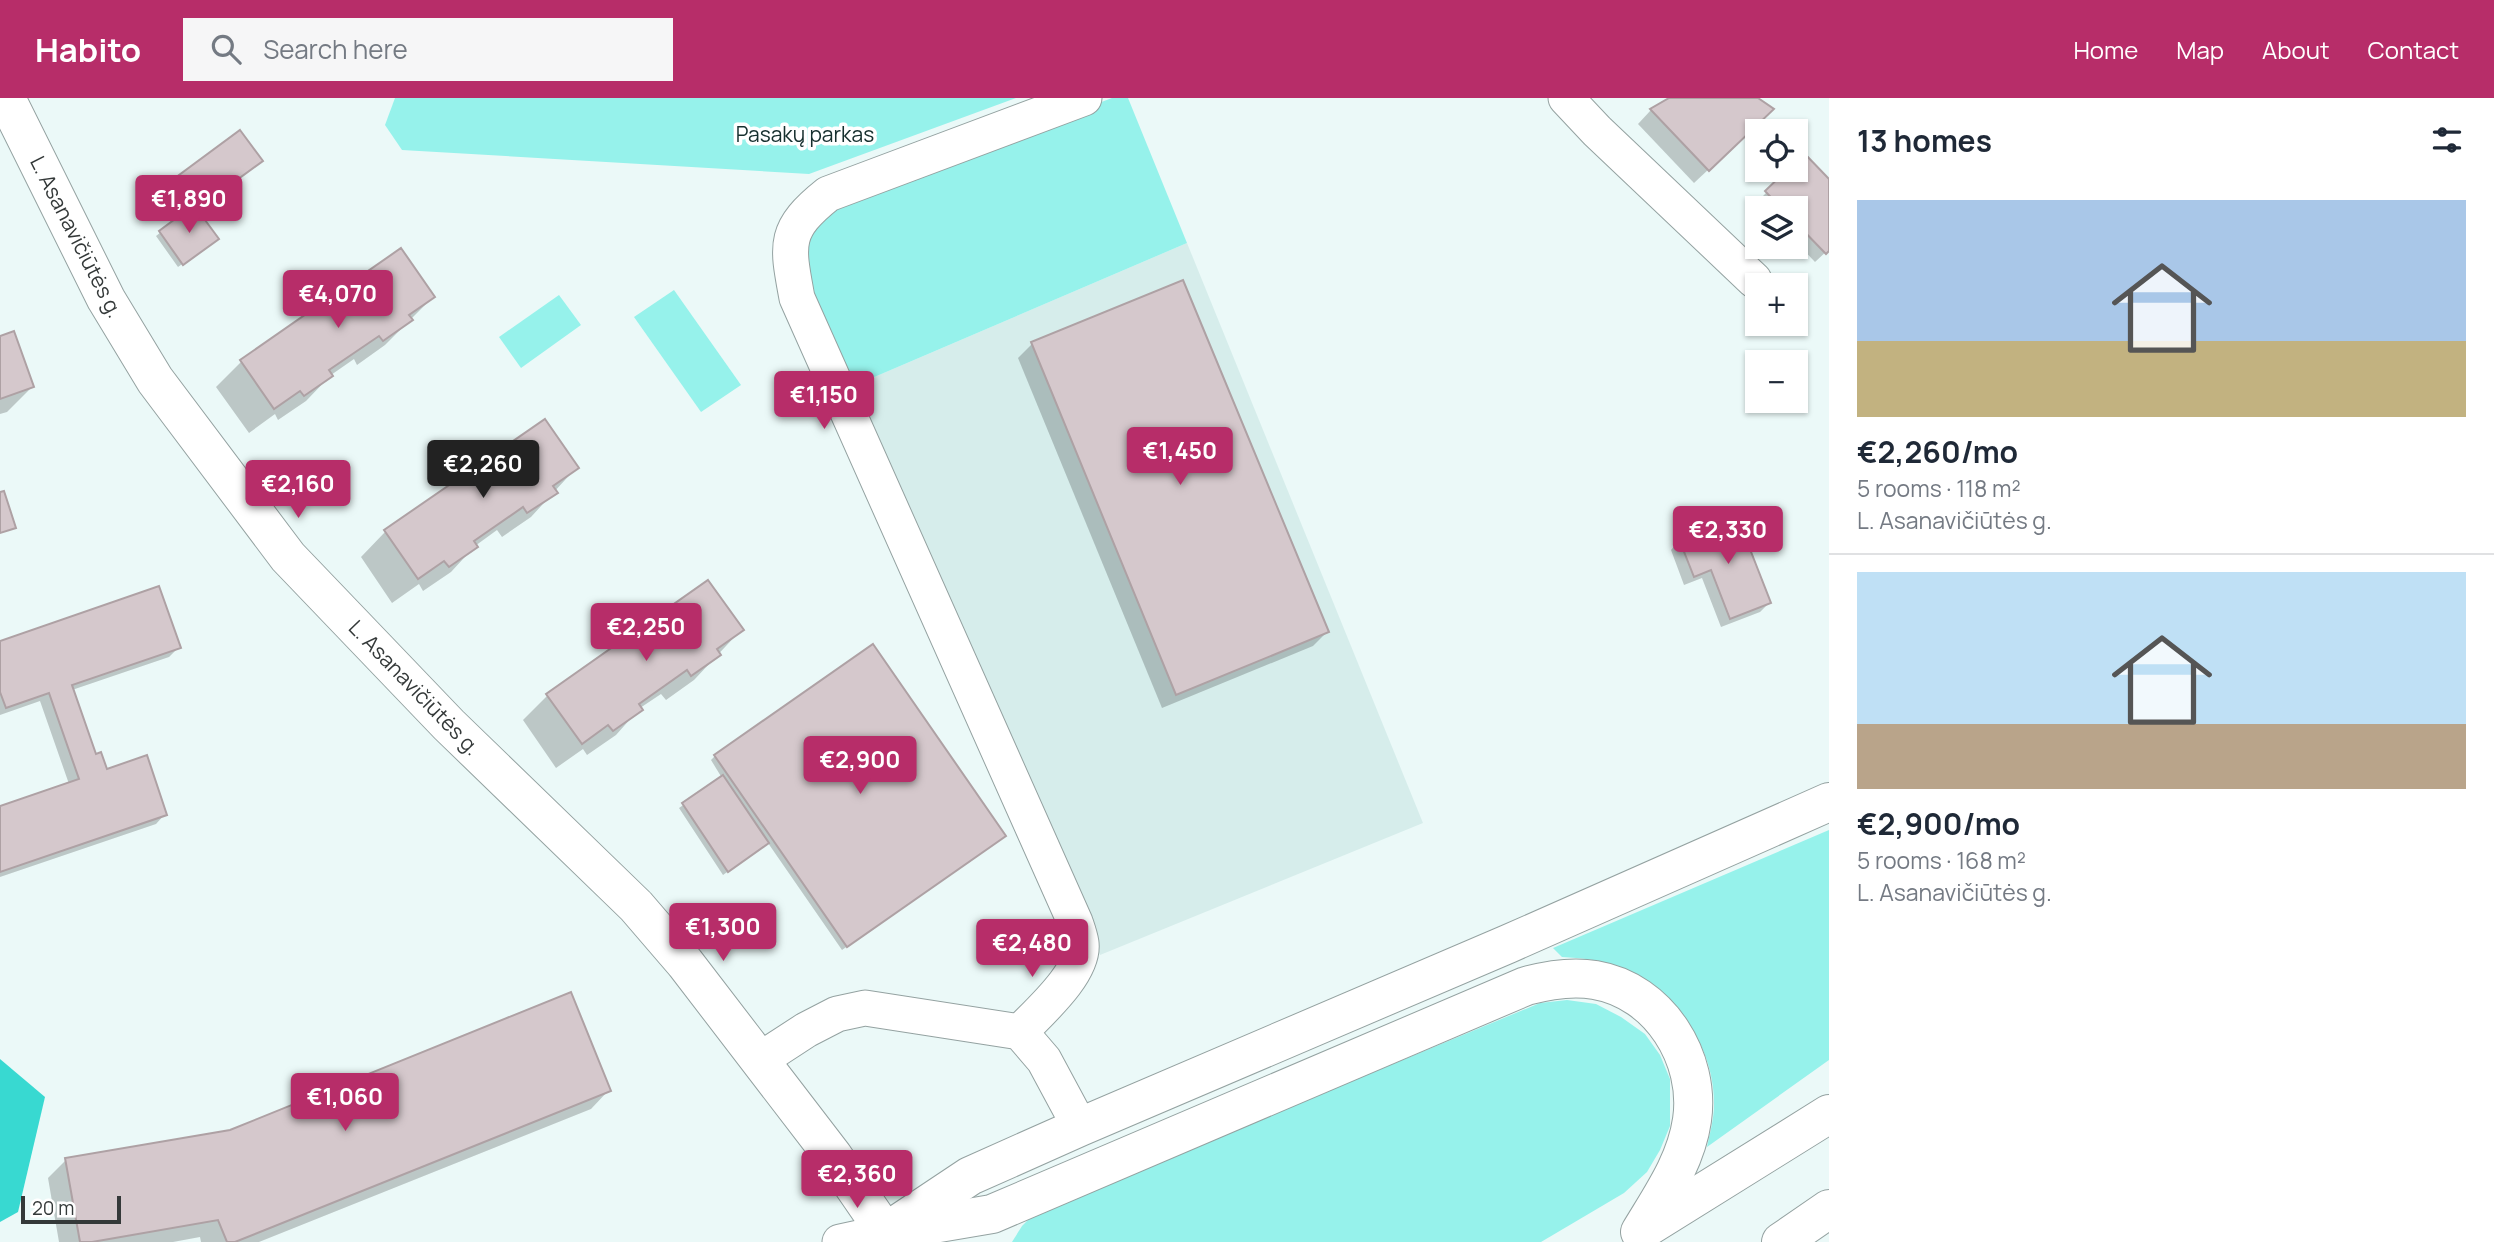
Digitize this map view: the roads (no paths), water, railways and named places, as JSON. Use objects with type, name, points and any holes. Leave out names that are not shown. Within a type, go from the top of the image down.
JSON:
[{"type":"main road","name":"L. Asanavičiūtės g.","points":[[6,98],[106,299],[155,380],[288,557],[449,725],[636,906],[685,963],[760,1060],[833,1156],[889,1237]]},
{"type":"main road","points":[[889,1237],[970,1176],[1829,802]]},
{"type":"main road","points":[[889,1237],[992,1214],[1526,986],[1548,980],[1574,978],[1597,980],[1644,1002],[1665,1022],[1679,1042],[1690,1069],[1694,1094],[1691,1123],[1676,1171],[1632,1237]]},
{"type":"main road","points":[[1632,1237],[1829,1114]]},
{"type":"main road","points":[[1781,1242],[1829,1209]]},
{"type":"street","points":[[1020,1032],[1066,983],[1077,963],[1082,945],[797,298],[790,261],[791,236],[809,209],[828,194],[1084,98]]},
{"type":"street","points":[[1566,98],[1597,131],[1747,273]]},
{"type":"street","points":[[760,1060],[806,1030],[837,1014],[865,1008],[1020,1032],[1044,1060],[1080,1126]]},
{"type":"street","points":[[840,1242],[889,1237]]},
{"type":"park label","name":"Pasakų parkas","points":[[805,135]]}]
